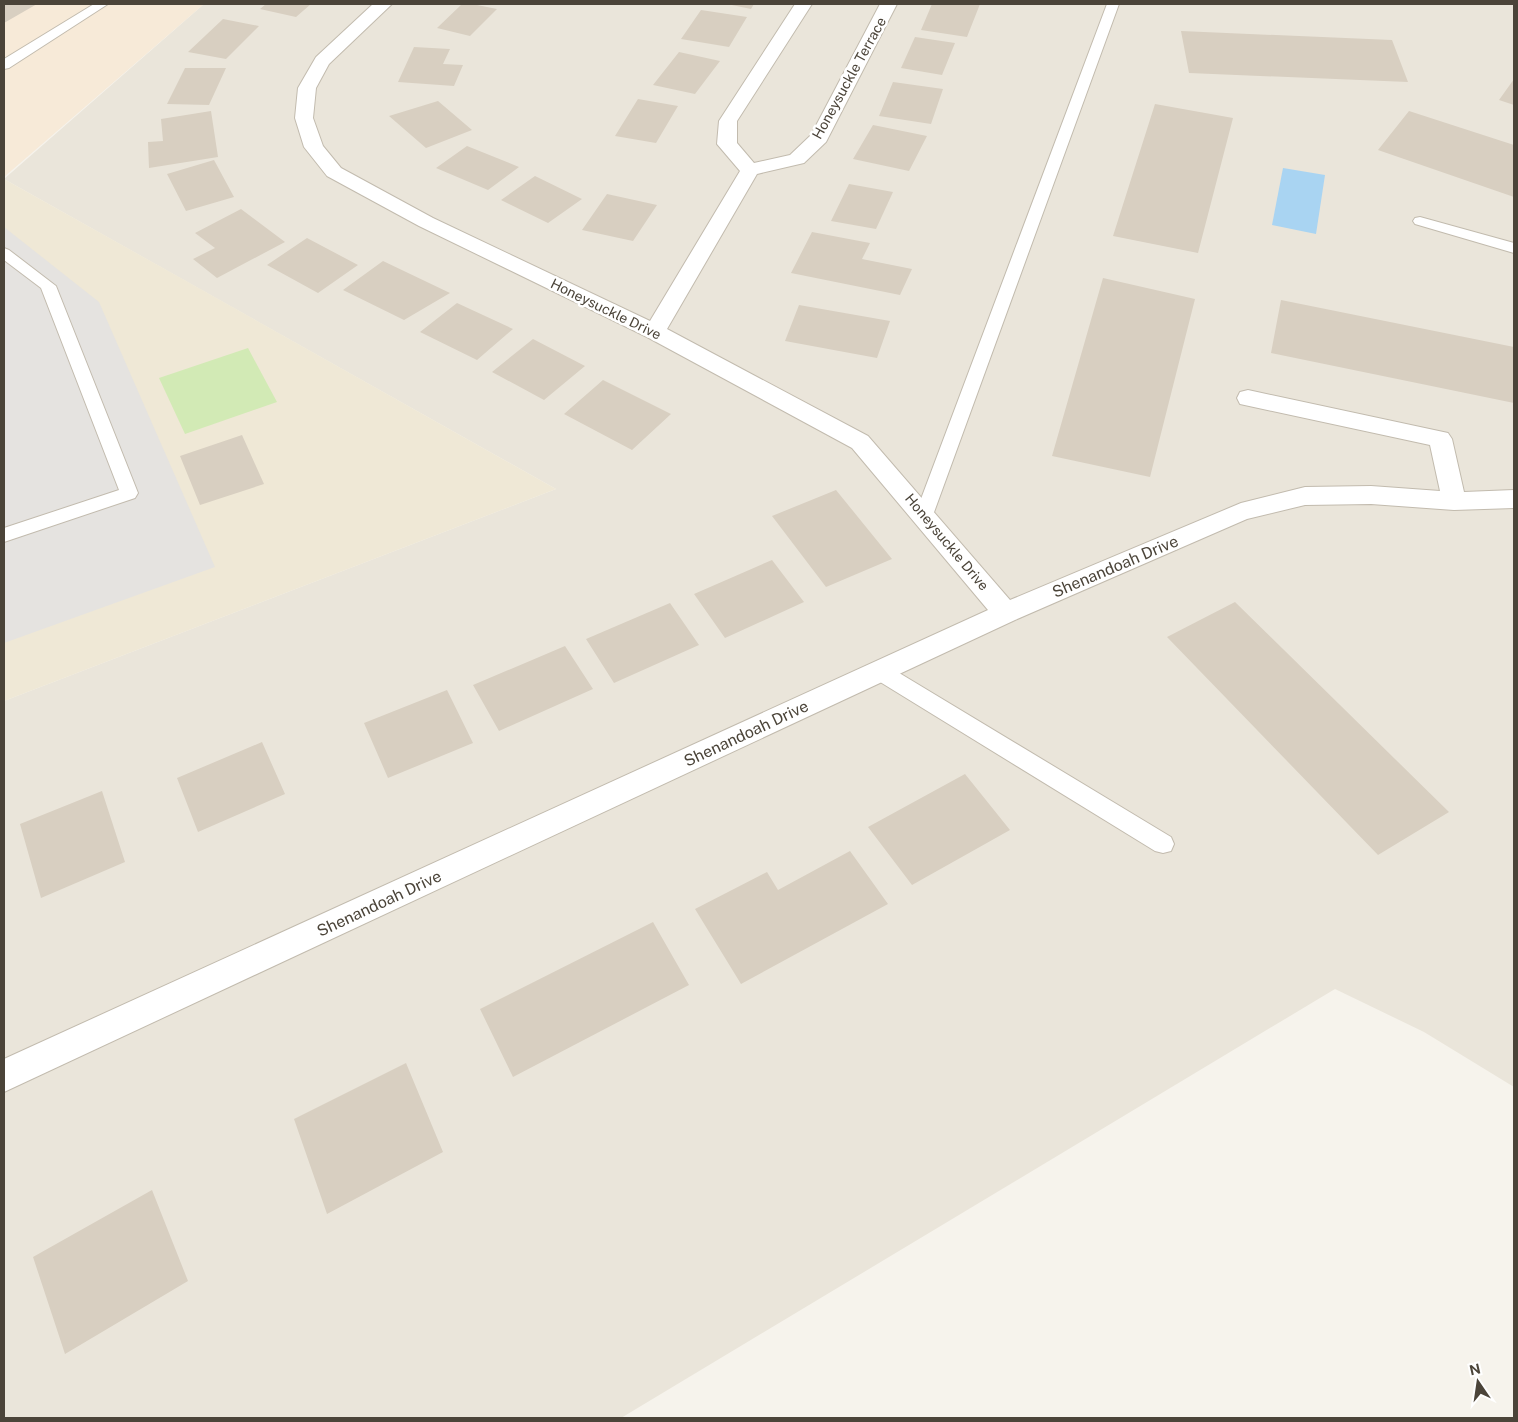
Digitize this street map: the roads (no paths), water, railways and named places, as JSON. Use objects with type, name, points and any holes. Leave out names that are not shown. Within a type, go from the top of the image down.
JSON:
[{"type":"street","name":"Honeysuckle Drive","points":[[383,4],[322,61],[307,88],[304,118],[314,147],[334,172],[426,222],[655,332],[860,442],[1006,613]]},
{"type":"street","points":[[655,332],[750,170],[727,144],[728,121],[803,4]]},
{"type":"street","name":"Honeysuckle Terrace","points":[[750,170],[797,159],[819,138],[889,4]]},
{"type":"street","points":[[1248,398],[1440,439],[1454,501]]},
{"type":"street","name":"Shenandoah Drive","points":[[4,1076],[1006,613],[1241,512],[1305,496],[1371,495],[1454,501],[1514,499]]},
{"type":"lane","points":[[4,66],[102,4]]},
{"type":"lane","points":[[924,515],[1113,4]]},
{"type":"lane","points":[[1420,221],[1514,248]]},
{"type":"lane","points":[[4,253],[48,286],[130,493],[4,535]]},
{"type":"lane","points":[[879,671],[1163,844]]},
{"type":"water","points":[[1283,168],[1325,175],[1316,234],[1272,225]]}]
